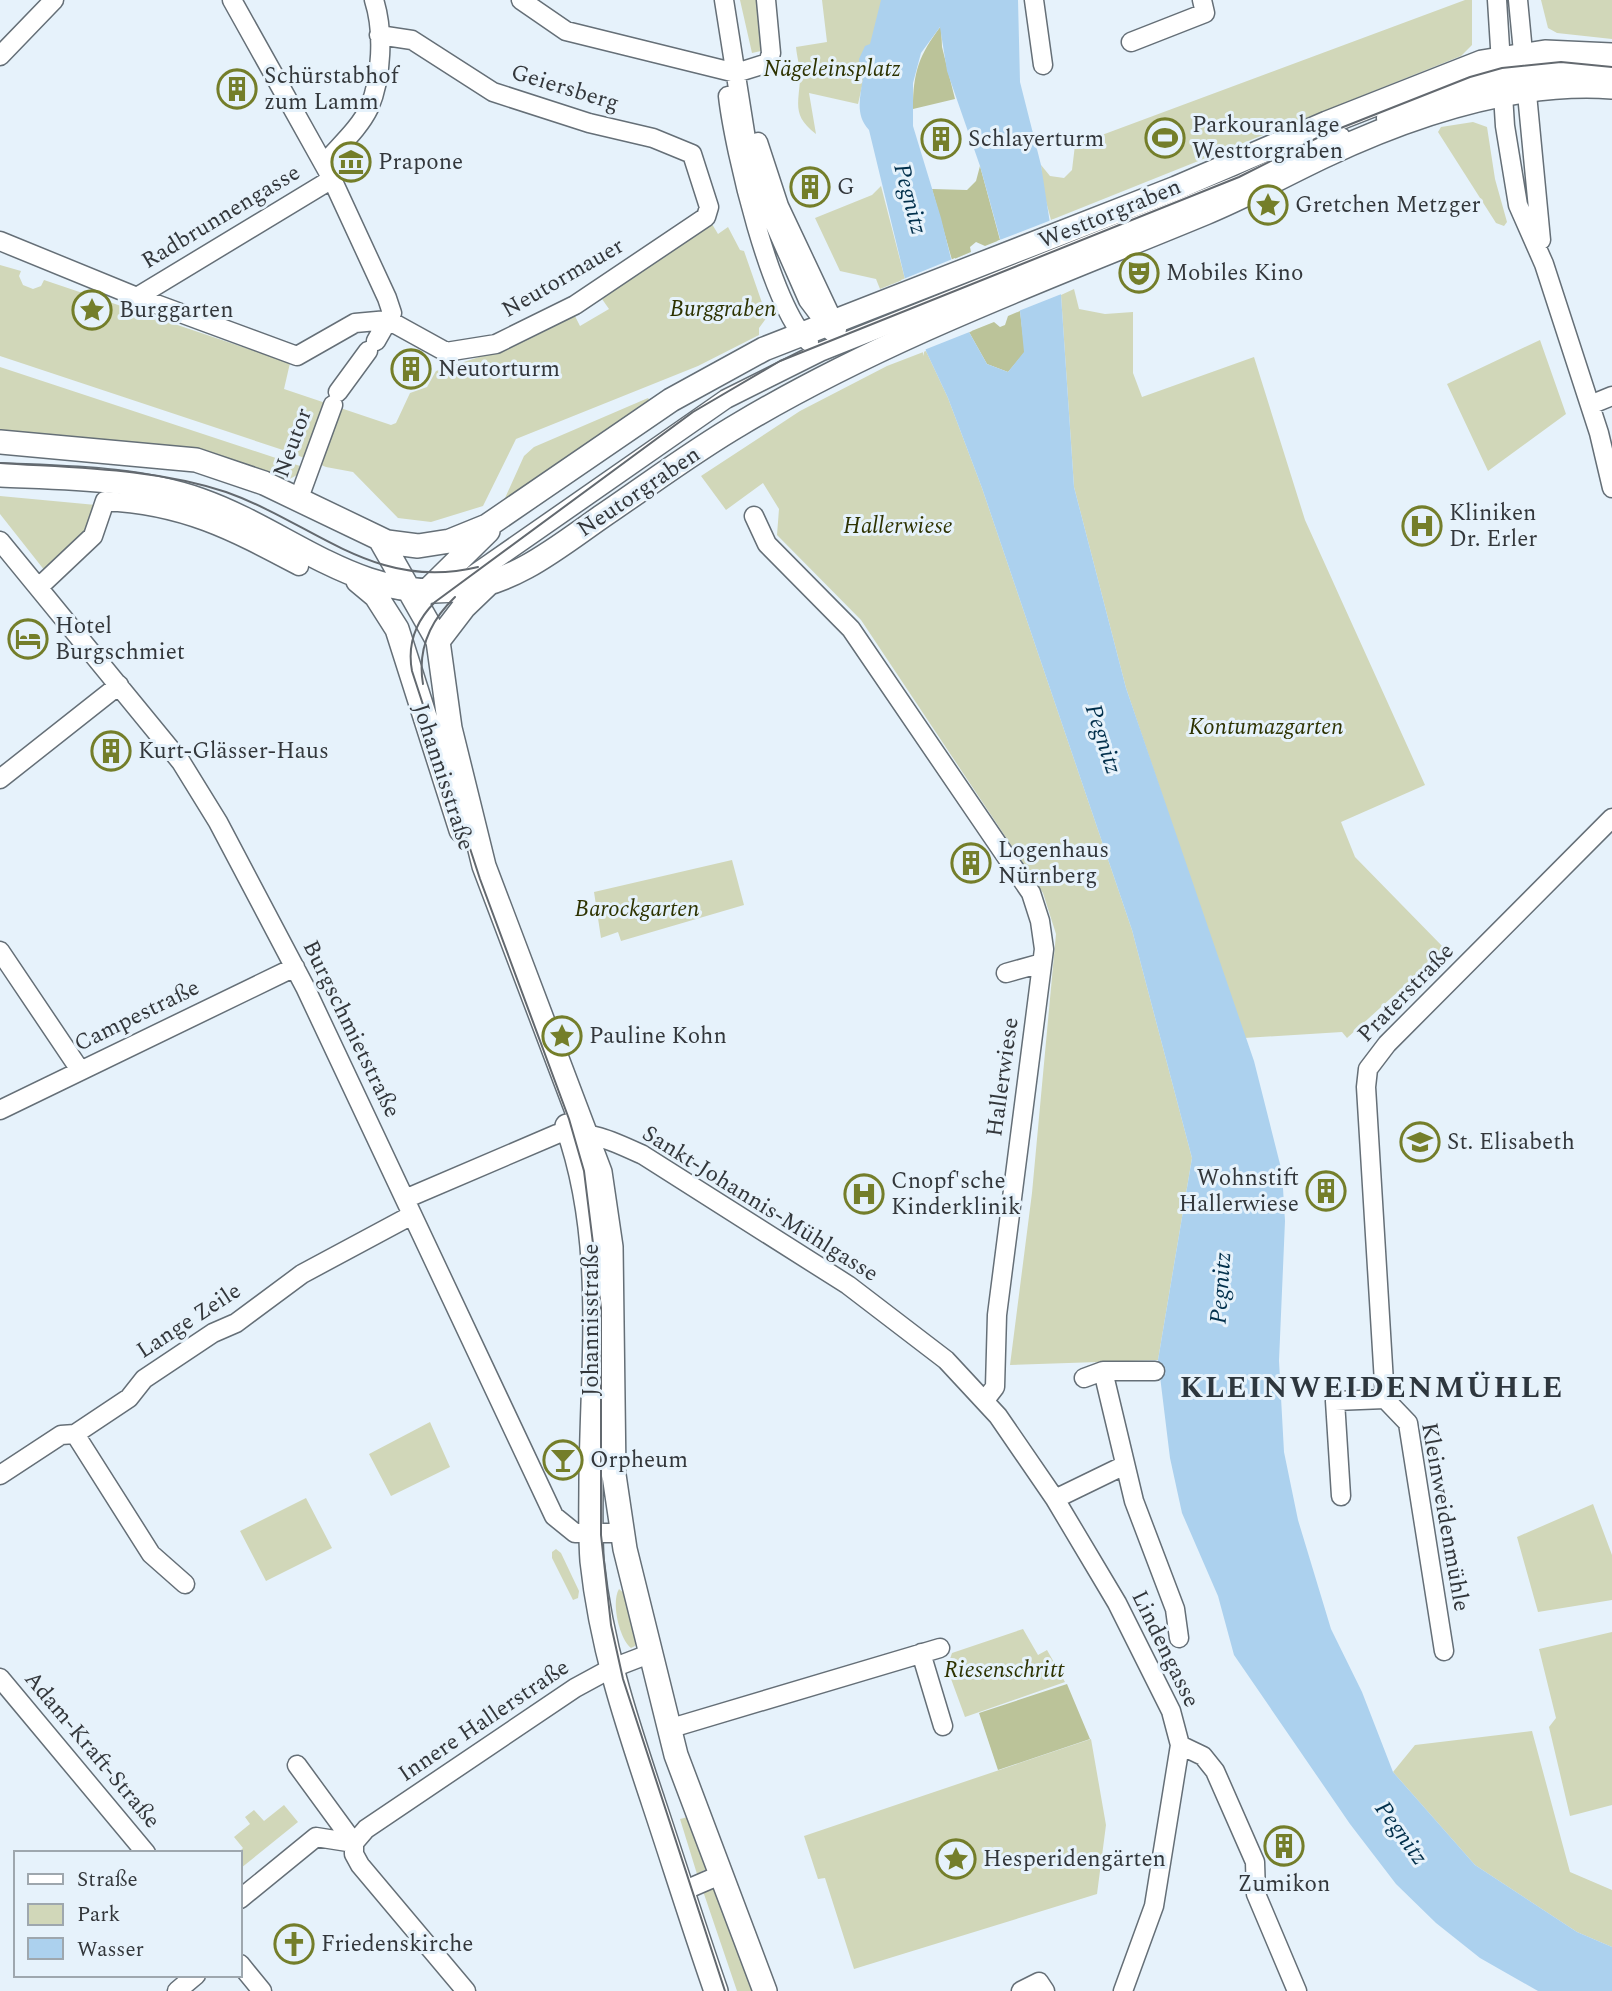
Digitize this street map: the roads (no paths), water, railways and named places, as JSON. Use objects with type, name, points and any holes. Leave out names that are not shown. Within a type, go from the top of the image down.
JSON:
[{"type":"main road","points":[[1513,74],[1569,52],[1612,55]]},
{"type":"main road","points":[[1513,74],[1573,86],[1612,87]]},
{"type":"main road","name":"Westtorgraben","points":[[839,339],[892,323],[1065,253],[1259,154],[1404,92],[1513,74]]},
{"type":"main road","name":"Westtorgraben","points":[[839,339],[892,323],[1065,253],[1236,200],[1370,136],[1439,112],[1513,74]]},
{"type":"main road","points":[[0,442],[187,459],[227,469],[299,498],[380,540],[409,545],[444,542],[480,530],[683,393],[752,355],[800,334],[839,339]]},
{"type":"main road","name":"Neutorgraben","points":[[0,475],[131,485],[186,495],[232,513],[350,575],[418,594],[451,590],[489,583],[531,565],[734,428],[839,339]]},
{"type":"main road","points":[[401,640],[418,594],[508,512]]},
{"type":"main road","points":[[380,540],[418,594]]},
{"type":"main road","name":"Johannisstraße","points":[[350,575],[383,604],[401,640],[473,870],[577,1133],[603,1185],[611,1247],[613,1463],[621,1533],[668,1729],[765,1991]]},
{"type":"main road","points":[[438,641],[464,607],[489,583]]},
{"type":"main road","name":"Johannisstraße","points":[[418,594],[438,641],[448,716],[484,866],[577,1133],[595,1292],[591,1535],[596,1591],[610,1669],[716,1991]]},
{"type":"street","points":[[0,56],[54,0]]},
{"type":"street","points":[[0,241],[137,297],[297,356],[355,323],[388,320],[392,313],[387,298],[328,172],[232,0]]},
{"type":"street","points":[[328,172],[368,108],[377,82],[379,35],[374,0]]},
{"type":"street","points":[[521,0],[566,31],[736,73],[768,62],[771,53],[766,0]]},
{"type":"street","points":[[724,0],[736,73],[747,99],[746,144],[761,239],[800,334],[820,352]]},
{"type":"street","points":[[1034,0],[1043,65]]},
{"type":"street","points":[[1131,43],[1205,13],[1202,0]]},
{"type":"street","points":[[1497,0],[1513,74]]},
{"type":"street","points":[[1518,0],[1506,140],[1518,205],[1544,264],[1590,405],[1612,488]]},
{"type":"street","name":"Geiersberg","points":[[379,35],[412,40],[493,92],[589,123],[653,138],[692,154],[709,207]]},
{"type":"street","points":[[1513,74],[1576,70],[1612,74]]},
{"type":"street","points":[[736,73],[727,95],[769,213],[808,300],[839,339]]},
{"type":"street","points":[[746,144],[789,228],[839,339]]},
{"type":"street","name":"Radbrunnengasse","points":[[137,297],[328,172]]},
{"type":"street","name":"Neutormauer","points":[[388,320],[446,352],[496,344],[575,305],[698,225],[706,217],[709,207]]},
{"type":"street","name":"Neutor","points":[[299,498],[336,398],[388,320]]},
{"type":"street","points":[[785,368],[820,352],[839,339]]},
{"type":"street","points":[[451,590],[726,399],[839,339]]},
{"type":"street","points":[[1590,405],[1612,396]]},
{"type":"street","points":[[39,587],[93,536],[105,501],[163,508],[201,518],[226,527],[299,566]]},
{"type":"street","name":"Hallerwiese","points":[[754,516],[767,544],[851,629],[1031,893],[1040,921],[1042,963],[997,1315],[995,1387],[985,1400]]},
{"type":"street","name":"Burgschmietstraße","points":[[0,541],[119,685],[197,786],[295,967],[547,1503],[569,1529],[591,1535]]},
{"type":"street","points":[[0,779],[119,685]]},
{"type":"street","name":"Praterstraße","points":[[1385,1399],[1366,1087],[1368,1069],[1381,1051],[1612,818]]},
{"type":"street","points":[[0,951],[80,1070]]},
{"type":"street","points":[[1006,973],[1042,963]]},
{"type":"street","name":"Campestraße","points":[[0,1110],[295,967]]},
{"type":"street","points":[[409,1207],[577,1133]]},
{"type":"street","name":"Sankt-Johannis-Mühlgasse","points":[[577,1133],[643,1155],[806,1257],[946,1360],[985,1400]]},
{"type":"street","name":"Lange Zeile","points":[[0,1475],[61,1434],[75,1434],[129,1398],[144,1379],[213,1333],[236,1323],[302,1274],[409,1207]]},
{"type":"street","points":[[1103,1371],[1134,1501],[1175,1609],[1179,1638]]},
{"type":"street","points":[[1084,1378],[1103,1371],[1155,1371]]},
{"type":"street","points":[[1341,1496],[1335,1401],[1385,1399]]},
{"type":"street","name":"Kleinweidenmühle","points":[[1385,1399],[1409,1423],[1444,1651]]},
{"type":"street","name":"Lindengasse","points":[[985,1400],[1055,1499],[1117,1603],[1171,1711],[1180,1745],[1154,1906],[1123,1991]]},
{"type":"street","points":[[75,1434],[151,1553],[185,1584]]},
{"type":"street","points":[[1055,1499],[1125,1465]]},
{"type":"street","points":[[591,1535],[621,1533]]},
{"type":"street","points":[[668,1729],[940,1648]]},
{"type":"street","points":[[921,1653],[943,1726]]},
{"type":"street","name":"Innere Hallerstraße","points":[[354,1843],[366,1829],[575,1688],[610,1669],[649,1654]]},
{"type":"street","name":"Adam-Kraft-Straße","points":[[0,1678],[144,1851]]},
{"type":"street","points":[[1180,1745],[1203,1756],[1215,1771],[1255,1862],[1256,1894],[1297,1991]]},
{"type":"street","points":[[297,1765],[354,1843],[354,1854],[360,1865],[466,1991]]},
{"type":"street","points":[[242,1897],[316,1837],[354,1843]]},
{"type":"street","points":[[683,1891],[720,1875]]},
{"type":"street","points":[[242,1966],[262,1991]]},
{"type":"street","points":[[177,1991],[194,1977]]},
{"type":"street","points":[[1021,1991],[1039,1982],[1045,1991]]},
{"type":"water","name":"Pegnitz","points":[[881,0],[1018,0],[1020,82],[1041,165],[1061,295],[1074,487],[1126,688],[1254,1061],[1282,1172],[1285,1221],[1279,1361],[1284,1452],[1298,1520],[1331,1629],[1362,1692],[1393,1772],[1475,1865],[1577,1932],[1612,1947],[1612,1991],[1538,1991],[1480,1958],[1436,1923],[1396,1884],[1350,1824],[1234,1655],[1218,1596],[1182,1513],[1170,1458],[1158,1360],[1192,1158],[1132,930],[982,488],[948,398],[926,351],[905,279],[869,130],[860,112],[863,78],[860,75],[859,59],[865,46],[870,44]],"holes":[[[940,27],[947,71],[980,166],[1020,311],[1024,352],[1008,372],[987,364],[969,332],[941,218],[913,126],[913,83],[921,53]]]},
{"type":"tram line","points":[[725,1991],[623,1679],[611,1625],[601,1535],[601,1308],[584,1171],[569,1119],[480,879],[412,671],[414,634],[422,617],[435,602],[693,412],[780,361],[1239,177],[1323,135],[1470,77],[1502,68],[1561,62],[1612,67]]},
{"type":"tram line","points":[[0,463],[114,470],[198,484],[258,505],[347,551],[377,563],[408,570],[441,572],[478,567]]},
{"type":"tram line","points":[[423,684],[422,659],[427,636],[455,597]]},
{"type":"place","name":"Schürstabhof zum Lamm","points":[[237,89]]},
{"type":"place","name":"Parkouranlage Westtorgraben","points":[[1165,138]]},
{"type":"place","name":"Schlayerturm","points":[[941,139]]},
{"type":"place","name":"Prapone","points":[[351,162]]},
{"type":"place","name":"G","points":[[810,187]]},
{"type":"place","name":"Gretchen Metzger","points":[[1268,205]]},
{"type":"place","name":"Mobiles Kino","points":[[1139,273]]},
{"type":"place","name":"Burggarten","points":[[92,310]]},
{"type":"place","name":"Neutorturm","points":[[411,369]]},
{"type":"place","name":"Kliniken Dr. Erler","points":[[1422,526]]},
{"type":"place","name":"Hotel Burgschmiet","points":[[28,639]]},
{"type":"place","name":"Kurt-Glässer-Haus","points":[[111,751]]},
{"type":"place","name":"Logenhaus Nürnberg","points":[[971,863]]},
{"type":"place","name":"Pauline Kohn","points":[[562,1036]]},
{"type":"place","name":"St. Elisabeth","points":[[1420,1142]]},
{"type":"place","name":"Wohnstift Hallerwiese","points":[[1326,1191]]},
{"type":"place","name":"Cnopf'sche Kinderklinik","points":[[864,1194]]},
{"type":"place","name":"Orpheum","points":[[563,1460]]},
{"type":"place","name":"Zumikon","points":[[1284,1846]]},
{"type":"place","name":"Hesperidengärten","points":[[956,1859]]},
{"type":"place","name":"Friedenskirche","points":[[294,1944]]},
{"type":"district","name":"KLEINWEIDENMÜHLE","points":[[1372,1388]]},
{"type":"park label","name":"Nägeleinsplatz","points":[[832,69]]},
{"type":"park label","name":"Burggraben","points":[[723,309]]},
{"type":"park label","name":"Kontumazgarten","points":[[1266,727]]},
{"type":"park label","name":"Barockgarten","points":[[637,909]]},
{"type":"park label","name":"Riesenschritt","points":[[1004,1670]]}]
